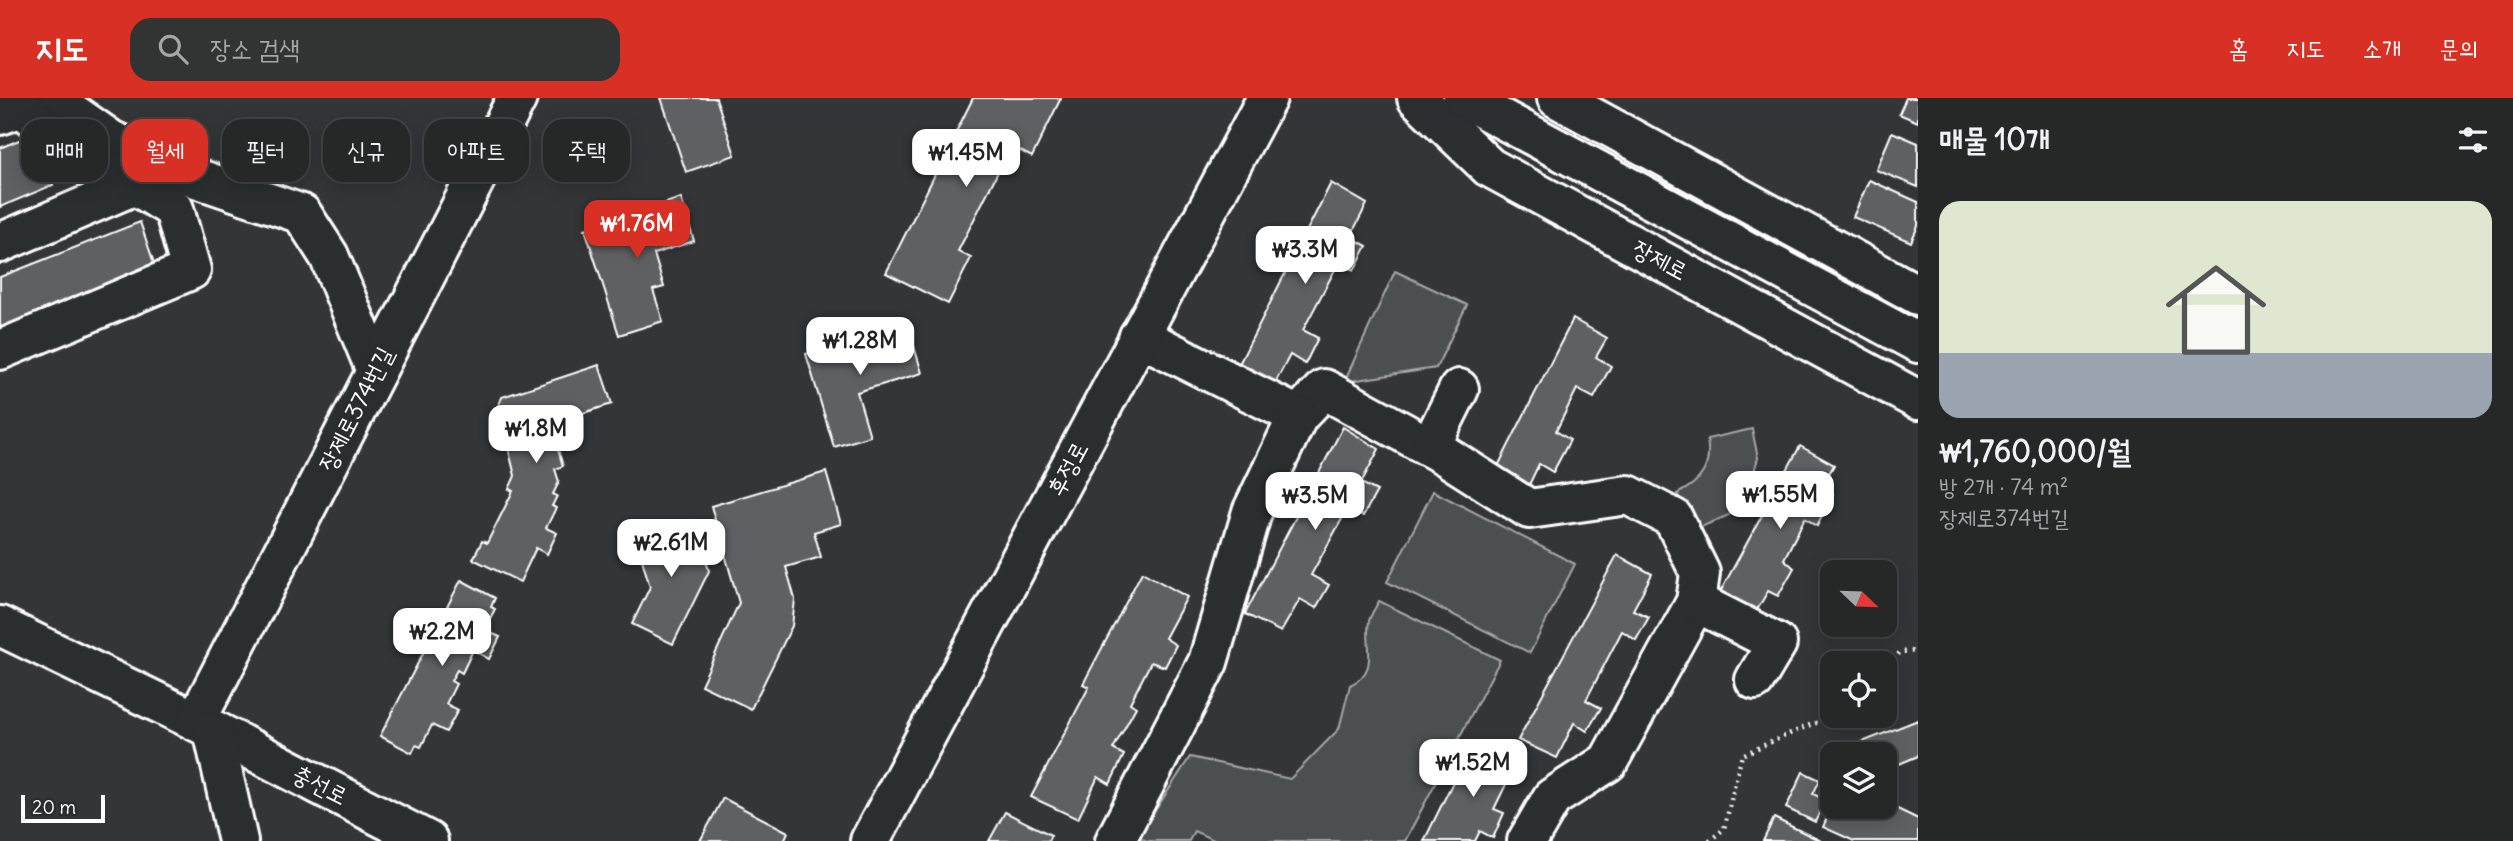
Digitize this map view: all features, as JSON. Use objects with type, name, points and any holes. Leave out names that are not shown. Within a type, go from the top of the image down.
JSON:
[{"type":"street","points":[[51,98],[111,140],[132,150],[199,179],[302,214],[329,256],[376,371]]},
{"type":"street","name":"장제로374번길","points":[[204,725],[376,371],[517,98]]},
{"type":"street","name":"후정로","points":[[870,841],[1267,98]]},
{"type":"street","name":"장제로","points":[[1417,98],[1489,167],[1918,400]]},
{"type":"street","name":"장제로","points":[[1464,98],[1918,343]]},
{"type":"street","points":[[1557,98],[1917,293]]},
{"type":"street","points":[[0,115],[22,107],[75,153],[174,209],[191,270],[0,350]]},
{"type":"street","points":[[0,243],[135,185]]},
{"type":"street","points":[[1139,336],[1298,416]]},
{"type":"street","points":[[1115,841],[1208,662],[1252,512],[1298,416],[1324,389],[1430,447],[1529,509],[1628,495],[1673,518],[1700,573],[1696,601],[1608,762],[1552,798],[1527,841]]},
{"type":"street","points":[[1430,447],[1460,389]]},
{"type":"street","points":[[1696,601],[1777,643],[1755,680]]},
{"type":"street","name":"충선로","points":[[0,626],[204,725],[428,841]]},
{"type":"street","points":[[204,725],[238,841]]},
{"type":"path","points":[[1897,655],[1899,652],[1918,651]]},
{"type":"path","points":[[1709,841],[1724,829],[1742,755],[1820,722]]},
{"type":"shaded area","points":[[1395,271],[1467,305],[1436,368],[1344,382]]},
{"type":"shaded area","points":[[1752,429],[1758,458],[1749,488],[1729,515],[1701,527],[1677,494],[1693,484],[1703,472],[1708,458],[1707,439]]},
{"type":"shaded area","points":[[1433,491],[1575,564],[1530,653],[1387,582]]},
{"type":"shaded area","points":[[1379,601],[1500,660],[1405,841],[1216,841],[1194,831],[1189,841],[1147,841],[1138,837],[1190,757],[1290,779],[1339,729],[1350,685],[1360,679],[1368,665],[1369,621]]},
{"type":"building","points":[[661,98],[716,98],[735,155],[686,172]]},
{"type":"building","points":[[973,98],[1061,98],[1032,157],[1011,146],[958,251],[971,258],[948,304],[886,273]]},
{"type":"building","points":[[1906,98],[1918,98],[1918,122],[1899,114]]},
{"type":"building","points":[[1892,132],[1918,143],[1918,187],[1876,170]]},
{"type":"building","points":[[21,139],[21,182],[52,182],[53,185],[0,207],[0,148]]},
{"type":"building","points":[[1869,180],[1918,202],[1918,226],[1911,242],[1853,217]]},
{"type":"building","points":[[1331,183],[1367,204],[1350,237],[1367,246],[1354,270],[1339,262],[1303,330],[1318,338],[1305,364],[1290,355],[1274,385],[1237,368]]},
{"type":"building","points":[[681,198],[694,241],[654,254],[664,287],[653,290],[663,321],[619,335],[585,229]]},
{"type":"building","points":[[140,222],[156,269],[0,334],[0,277]]},
{"type":"building","points":[[1573,319],[1607,338],[1596,357],[1611,366],[1594,398],[1577,389],[1556,431],[1570,440],[1553,472],[1539,464],[1529,485],[1497,468]]},
{"type":"building","points":[[907,323],[922,373],[857,392],[870,436],[834,447],[806,354]]},
{"type":"building","points":[[599,365],[612,404],[564,419],[567,430],[553,434],[563,466],[555,469],[559,482],[553,494],[557,496],[552,506],[556,508],[546,528],[557,533],[547,554],[536,548],[520,582],[473,559],[482,541],[487,543],[513,491],[509,489],[515,476],[498,406],[502,397]]},
{"type":"building","points":[[1343,427],[1379,449],[1361,483],[1377,491],[1363,516],[1348,508],[1311,575],[1329,585],[1316,608],[1300,599],[1281,632],[1245,614]]},
{"type":"building","points":[[1800,446],[1834,465],[1822,486],[1833,494],[1817,526],[1805,518],[1784,559],[1794,568],[1778,596],[1768,591],[1757,610],[1719,594]]},
{"type":"building","points":[[826,472],[841,524],[814,532],[821,557],[786,567],[795,599],[792,626],[751,709],[701,685],[739,603],[711,506]]},
{"type":"building","points":[[695,521],[709,571],[673,644],[632,624],[650,587],[636,539]]},
{"type":"building","points":[[1617,555],[1652,574],[1633,610],[1649,617],[1636,640],[1622,631],[1586,700],[1601,708],[1587,731],[1574,723],[1557,758],[1518,740]]},
{"type":"building","points":[[1142,572],[1187,597],[1165,638],[1176,645],[1165,667],[1151,662],[1130,703],[1136,707],[1113,749],[1124,755],[1110,784],[1098,777],[1078,819],[1031,797],[1089,687],[1083,684]]},
{"type":"building","points":[[461,580],[495,598],[491,607],[495,609],[484,630],[500,637],[489,659],[473,650],[462,673],[457,670],[451,681],[456,684],[446,704],[458,710],[446,732],[432,725],[421,747],[416,745],[412,753],[380,736]]},
{"type":"building","points":[[1918,720],[1918,756],[1897,765],[1897,742],[1862,742]]},
{"type":"building","points":[[1472,743],[1515,766],[1494,809],[1504,813],[1493,838],[1480,831],[1475,841],[1424,841]]},
{"type":"building","points":[[1803,772],[1820,780],[1813,794],[1820,797],[1820,812],[1815,822],[1786,808]]},
{"type":"building","points":[[723,798],[788,832],[784,841],[700,841]]},
{"type":"building","points":[[1897,809],[1918,819],[1918,841],[1854,841],[1823,827],[1826,819],[1897,819]]},
{"type":"building","points":[[1005,812],[1051,835],[1048,841],[989,841]]},
{"type":"building","points":[[1774,818],[1821,841],[1763,841]]}]
